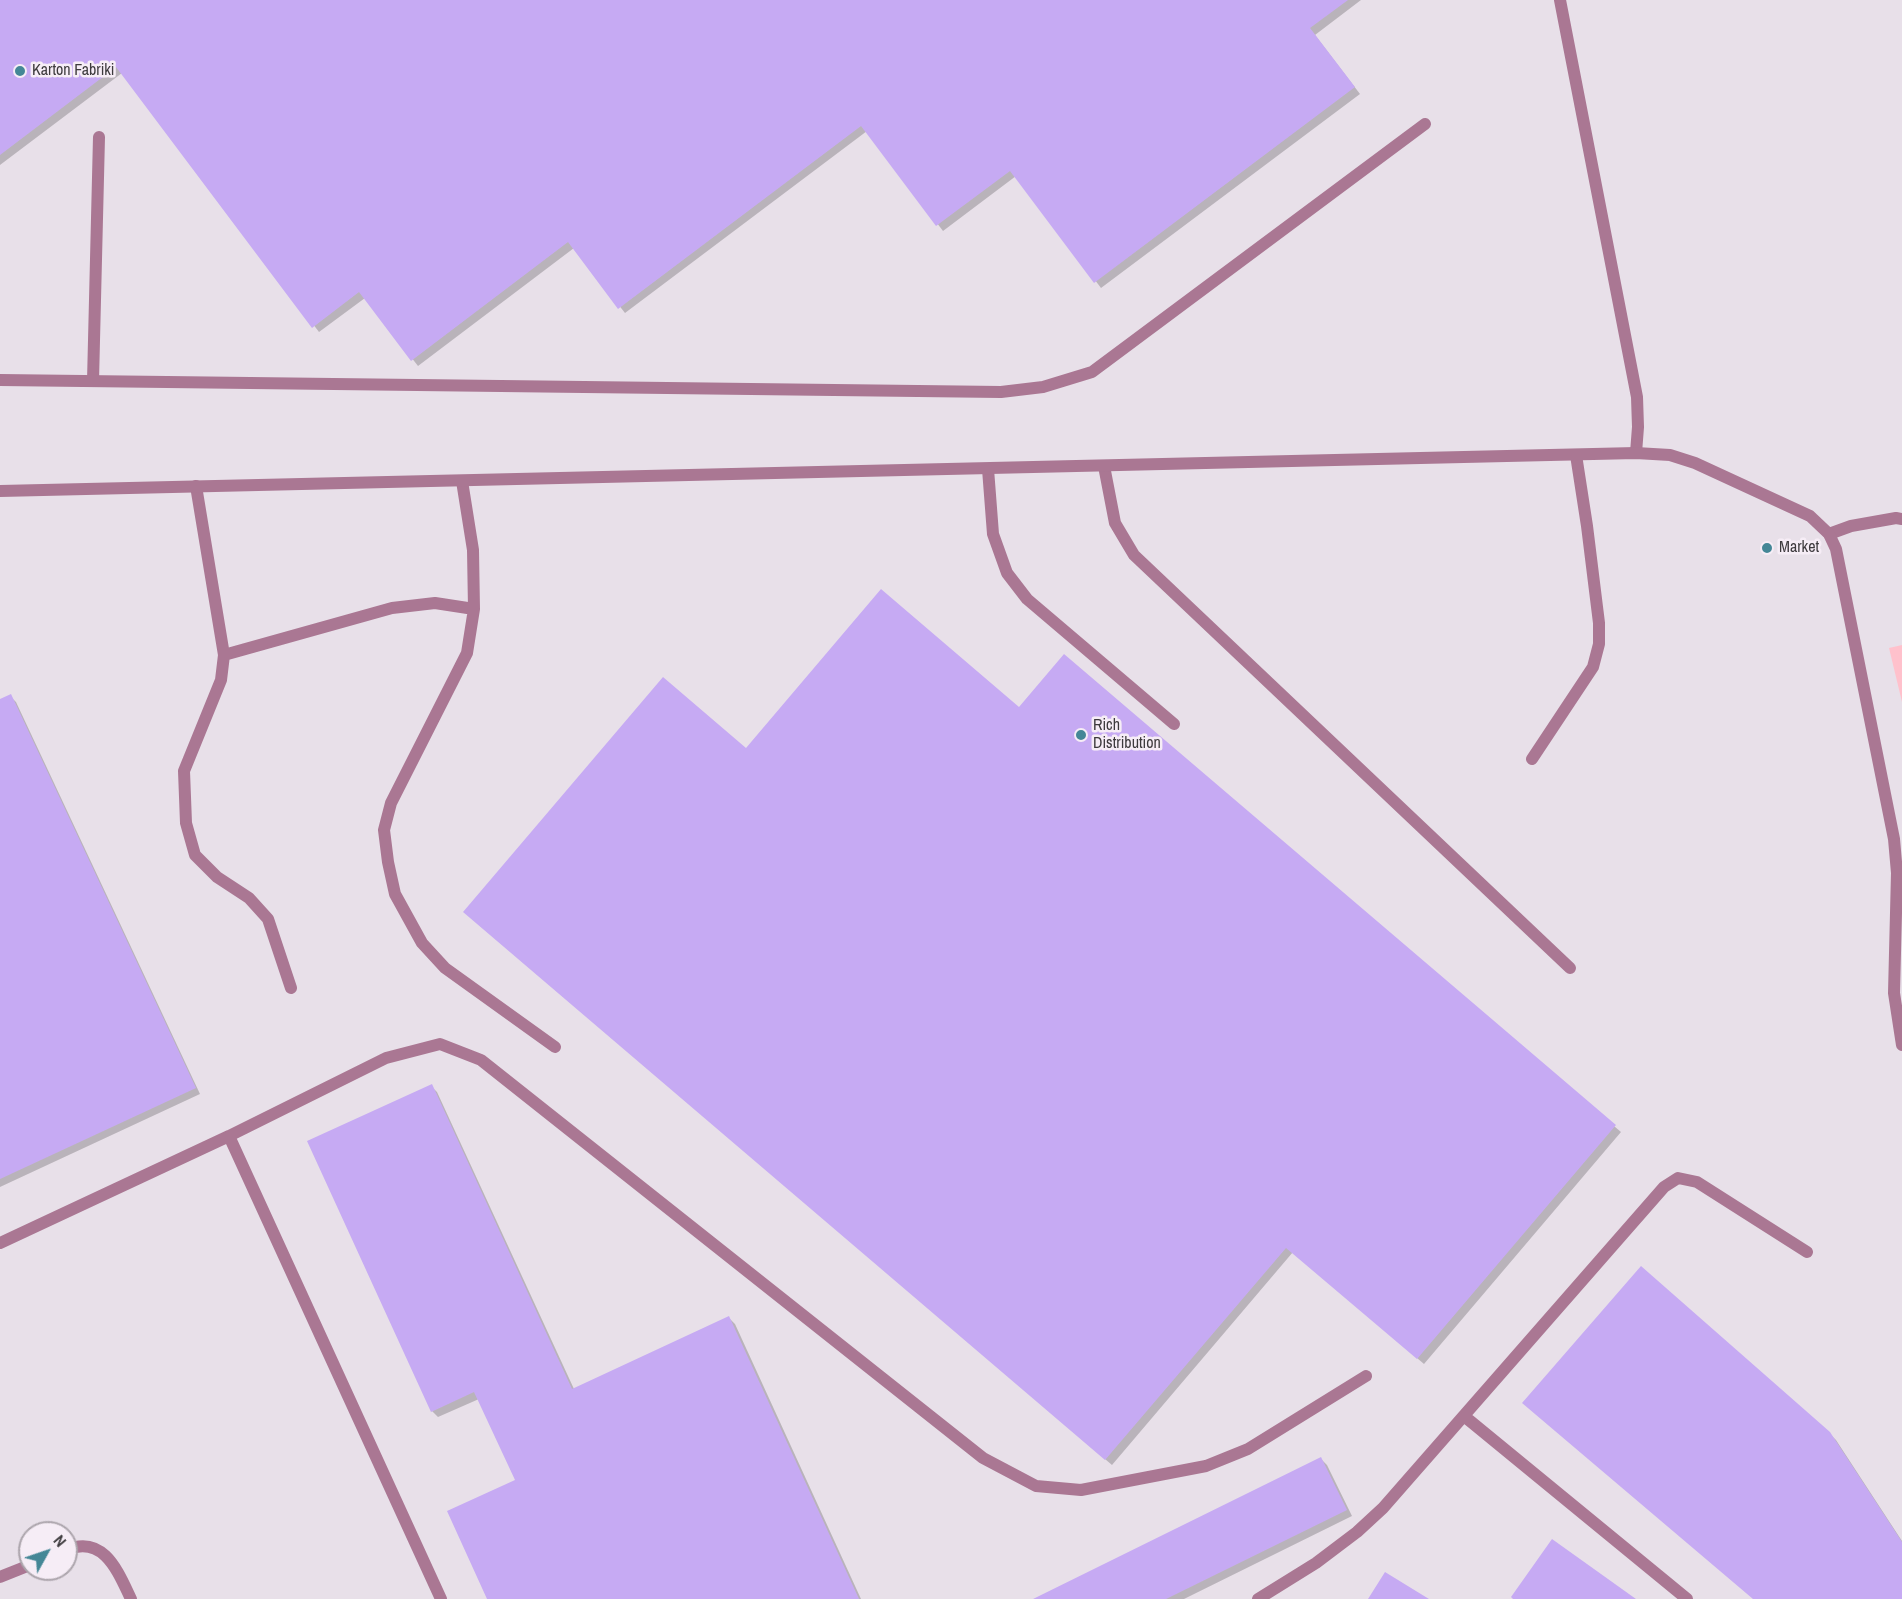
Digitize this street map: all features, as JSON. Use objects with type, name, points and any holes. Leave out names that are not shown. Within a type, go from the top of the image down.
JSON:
[{"type":"street","points":[[1560,0],[1637,398],[1636,453]]},
{"type":"street","points":[[0,380],[1001,392],[1043,387],[1092,372],[1425,124]]},
{"type":"street","points":[[93,381],[99,137]]},
{"type":"street","points":[[0,491],[1636,453],[1670,455],[1695,463],[1810,516],[1829,534],[1836,549],[1894,839],[1900,930],[1894,993],[1902,1045]]},
{"type":"street","points":[[1532,759],[1593,668],[1599,644],[1576,455]]},
{"type":"street","points":[[1104,466],[1115,523],[1134,555],[1570,968]]},
{"type":"street","points":[[988,469],[993,534],[1007,573],[1028,598],[1174,724]]},
{"type":"street","points":[[462,481],[473,550],[474,609],[467,653],[391,803],[384,830],[387,862],[395,894],[422,944],[445,968],[555,1047]]},
{"type":"street","points":[[196,486],[224,655],[221,680],[184,771],[186,823],[195,855],[217,877],[249,898],[268,919],[291,988]]},
{"type":"street","points":[[1829,534],[1851,526],[1896,518],[1902,519]]},
{"type":"street","points":[[224,655],[392,608],[435,603],[474,609]]},
{"type":"street","points":[[0,1243],[230,1136],[386,1058],[440,1044],[481,1060],[983,1458],[1036,1486],[1081,1490],[1206,1466],[1248,1449],[1366,1376]]},
{"type":"street","points":[[230,1136],[441,1599]]},
{"type":"street","points":[[1258,1599],[1316,1563],[1357,1532],[1383,1508],[1664,1187],[1678,1178],[1697,1182],[1807,1252]]},
{"type":"street","points":[[1464,1416],[1687,1599]]},
{"type":"street","points":[[78,1545],[96,1548],[114,1563],[131,1599]]},
{"type":"street","points":[[0,1577],[18,1570]]},
{"type":"shaded area","points":[[1902,645],[1902,702],[1889,648]]},
{"type":"building","points":[[0,0],[1348,0],[1310,28],[1355,87],[1094,283],[1010,171],[936,226],[861,126],[618,309],[568,242],[411,361],[359,292],[312,328],[116,67],[0,155]]},
{"type":"building","points":[[881,589],[1019,707],[1064,654],[1616,1125],[1417,1359],[1286,1248],[1105,1460],[463,912],[663,677],[746,748]]},
{"type":"building","points":[[11,694],[196,1088],[0,1179],[0,699]]},
{"type":"building","points":[[432,1084],[572,1389],[729,1316],[859,1599],[487,1599],[447,1511],[515,1480],[474,1392],[431,1412],[307,1141]]},
{"type":"building","points":[[1641,1266],[1830,1432],[1902,1542],[1902,1599],[1753,1599],[1522,1403]]},
{"type":"building","points":[[1321,1457],[1347,1510],[1166,1599],[1033,1599]]},
{"type":"building","points":[[1552,1539],[1636,1599],[1513,1599],[1511,1597]]},
{"type":"building","points":[[1385,1572],[1429,1599],[1368,1599]]},
{"type":"place","name":"Karton Fabriki","points":[[20,71]]},
{"type":"place","name":"Market","points":[[1767,548]]},
{"type":"place","name":"Rich Distribution","points":[[1081,735]]}]
